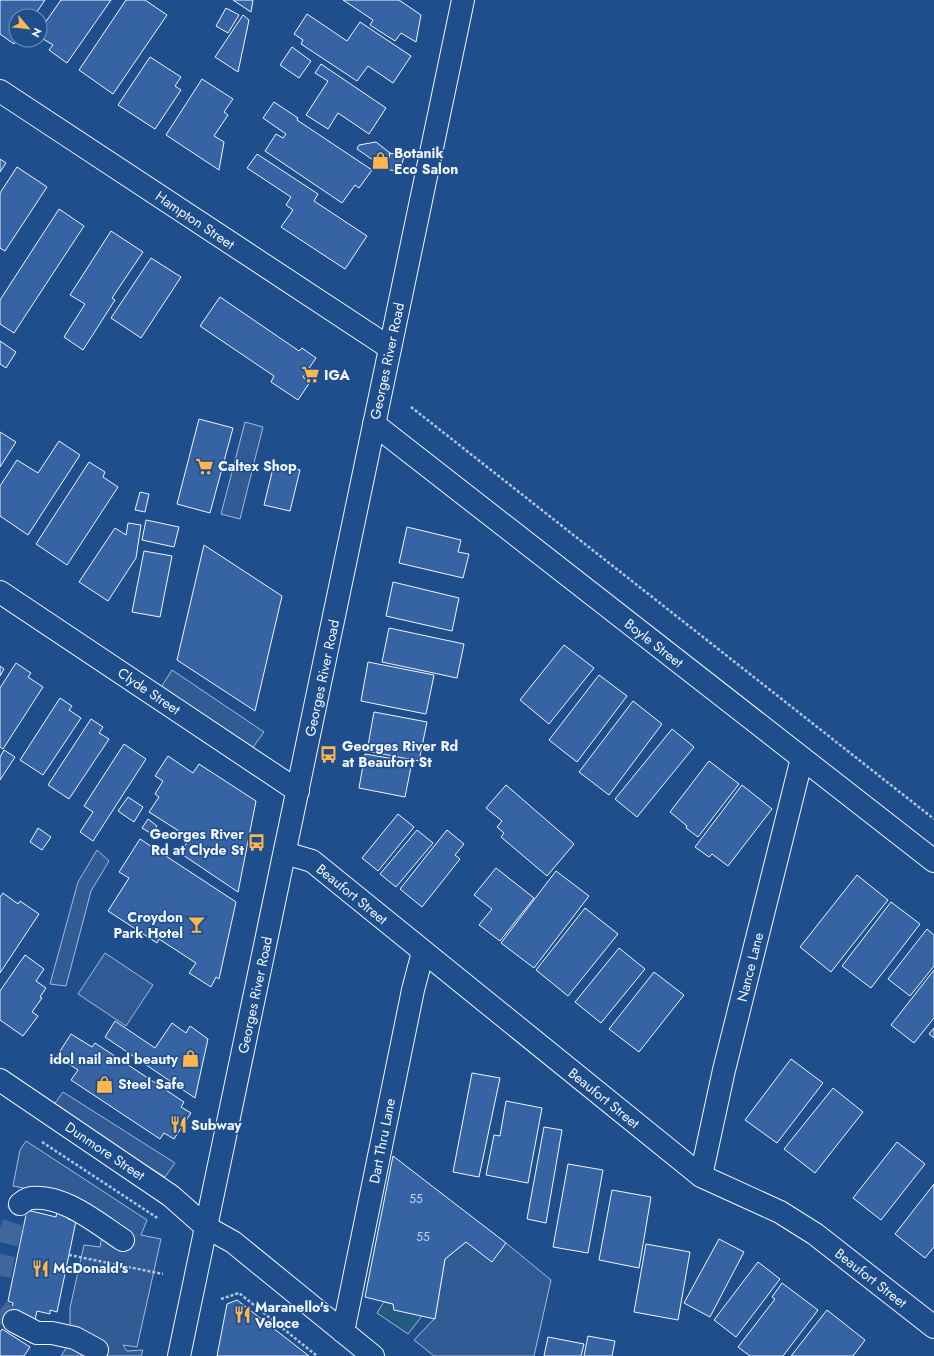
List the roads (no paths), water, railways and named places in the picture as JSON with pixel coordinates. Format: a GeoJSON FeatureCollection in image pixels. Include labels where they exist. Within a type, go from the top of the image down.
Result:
{"type":"FeatureCollection","features":[{"type":"Feature","properties":{"kind":"street","name":"Georges River Road"},"geometry":{"type":"LineString","coordinates":[[179,1356],[463,0]]}},
{"type":"Feature","properties":{"kind":"street","name":"Hampton Street"},"geometry":{"type":"LineString","coordinates":[[0,91],[390,348]]}},
{"type":"Feature","properties":{"kind":"street","name":"Boyle Street"},"geometry":{"type":"LineString","coordinates":[[374,424],[934,861]]}},
{"type":"Feature","properties":{"kind":"street","name":"Clyde Street"},"geometry":{"type":"LineString","coordinates":[[0,592],[298,791]]}},
{"type":"Feature","properties":{"kind":"street","name":"Nance Lane"},"geometry":{"type":"LineString","coordinates":[[701,1176],[724,1070],[802,758]]}},
{"type":"Feature","properties":{"kind":"street","name":"Beaufort Street"},"geometry":{"type":"LineString","coordinates":[[285,853],[312,861],[701,1176],[780,1212],[815,1234],[934,1327]]}},
{"type":"Feature","properties":{"kind":"street","name":"Dart Thru Lane"},"geometry":{"type":"LineString","coordinates":[[343,1332],[413,990],[423,952]]}},
{"type":"Feature","properties":{"kind":"street","name":"Dunmore Street"},"geometry":{"type":"LineString","coordinates":[[0,1080],[171,1196],[206,1228],[233,1242],[373,1356]]}},
{"type":"Feature","properties":{"kind":"street"},"geometry":{"type":"LineString","coordinates":[[20,1204],[29,1198],[50,1199],[72,1207],[123,1240]]}},
{"type":"Feature","properties":{"kind":"street"},"geometry":{"type":"LineString","coordinates":[[14,1321],[37,1333],[52,1333],[76,1338],[97,1350]]}},
{"type":"Feature","properties":{"kind":"tunnel"},"geometry":{"type":"LineString","coordinates":[[0,1276],[8,1239],[20,1204]]}},
{"type":"Feature","properties":{"kind":"tunnel"},"geometry":{"type":"LineString","coordinates":[[0,1310],[14,1321]]}},
{"type":"Feature","properties":{"kind":"place","name":"Botanik Eco Salon"},"geometry":{"type":"Point","coordinates":[381,161]}},
{"type":"Feature","properties":{"kind":"place","name":"IGA"},"geometry":{"type":"Point","coordinates":[311,375]}},
{"type":"Feature","properties":{"kind":"place","name":"Caltex Shop"},"geometry":{"type":"Point","coordinates":[205,466]}},
{"type":"Feature","properties":{"kind":"place","name":"Georges River Rd at Beaufort St"},"geometry":{"type":"Point","coordinates":[329,754]}},
{"type":"Feature","properties":{"kind":"place","name":"Georges River Rd at Clyde St"},"geometry":{"type":"Point","coordinates":[257,842]}},
{"type":"Feature","properties":{"kind":"place","name":"Croydon Park Hotel"},"geometry":{"type":"Point","coordinates":[196,925]}},
{"type":"Feature","properties":{"kind":"place","name":"idol nail and beauty"},"geometry":{"type":"Point","coordinates":[191,1059]}},
{"type":"Feature","properties":{"kind":"place","name":"Steel Safe"},"geometry":{"type":"Point","coordinates":[105,1084]}},
{"type":"Feature","properties":{"kind":"place","name":"Subway"},"geometry":{"type":"Point","coordinates":[178,1125]}},
{"type":"Feature","properties":{"kind":"place","name":"McDonald's"},"geometry":{"type":"Point","coordinates":[40,1268]}},
{"type":"Feature","properties":{"kind":"place","name":"Maranello's Veloce"},"geometry":{"type":"Point","coordinates":[242,1315]}}]}
